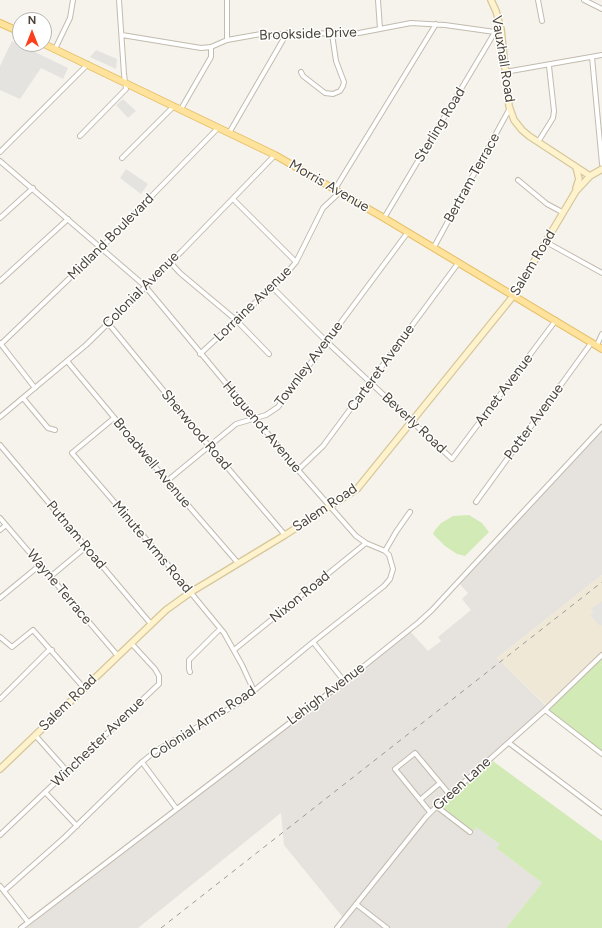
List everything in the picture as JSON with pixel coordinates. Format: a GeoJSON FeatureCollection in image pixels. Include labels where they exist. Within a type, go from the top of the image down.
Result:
{"type":"FeatureCollection","features":[{"type":"Feature","properties":{"kind":"main road"},"geometry":{"type":"LineString","coordinates":[[0,23],[12,28]]}},
{"type":"Feature","properties":{"kind":"main road","name":"Morris Avenue"},"geometry":{"type":"LineString","coordinates":[[52,48],[275,155],[434,247],[597,345]]}},
{"type":"Feature","properties":{"kind":"street"},"geometry":{"type":"LineString","coordinates":[[55,49],[70,18],[73,0]]}},
{"type":"Feature","properties":{"kind":"street"},"geometry":{"type":"LineString","coordinates":[[80,136],[126,90],[119,0]]}},
{"type":"Feature","properties":{"kind":"street"},"geometry":{"type":"LineString","coordinates":[[227,0],[227,40]]}},
{"type":"Feature","properties":{"kind":"street"},"geometry":{"type":"LineString","coordinates":[[378,0],[380,29]]}},
{"type":"Feature","properties":{"kind":"street","name":"Vauxhall Road"},"geometry":{"type":"LineString","coordinates":[[491,0],[496,11],[502,33],[505,72],[510,108],[514,120],[522,130],[538,142],[590,176]]}},
{"type":"Feature","properties":{"kind":"street"},"geometry":{"type":"LineString","coordinates":[[538,0],[542,21]]}},
{"type":"Feature","properties":{"kind":"street"},"geometry":{"type":"LineString","coordinates":[[584,0],[602,9]]}},
{"type":"Feature","properties":{"kind":"street","name":"Brookside Drive"},"geometry":{"type":"LineString","coordinates":[[122,35],[196,48],[211,47],[227,40],[261,34],[359,33],[411,23],[436,24],[502,33]]}},
{"type":"Feature","properties":{"kind":"street","name":"Lorraine Avenue"},"geometry":{"type":"LineString","coordinates":[[200,354],[286,274],[296,262],[323,208],[337,190],[436,24]]}},
{"type":"Feature","properties":{"kind":"street","name":"Sterling Road"},"geometry":{"type":"LineString","coordinates":[[384,218],[495,32]]}},
{"type":"Feature","properties":{"kind":"street"},"geometry":{"type":"LineString","coordinates":[[229,133],[287,34]]}},
{"type":"Feature","properties":{"kind":"street"},"geometry":{"type":"LineString","coordinates":[[301,72],[303,76],[325,93],[333,94],[340,91],[344,82],[336,61],[332,34]]}},
{"type":"Feature","properties":{"kind":"street"},"geometry":{"type":"LineString","coordinates":[[122,158],[178,108],[211,57],[211,47]]}},
{"type":"Feature","properties":{"kind":"street"},"geometry":{"type":"LineString","coordinates":[[505,72],[548,66],[602,55]]}},
{"type":"Feature","properties":{"kind":"street"},"geometry":{"type":"LineString","coordinates":[[592,57],[602,164]]}},
{"type":"Feature","properties":{"kind":"street"},"geometry":{"type":"LineString","coordinates":[[0,152],[88,64]]}},
{"type":"Feature","properties":{"kind":"street"},"geometry":{"type":"LineString","coordinates":[[538,142],[553,118],[554,111],[548,66]]}},
{"type":"Feature","properties":{"kind":"street","name":"Bertram Terrace"},"geometry":{"type":"LineString","coordinates":[[434,247],[510,108]]}},
{"type":"Feature","properties":{"kind":"street","name":"Midland Boulevard"},"geometry":{"type":"LineString","coordinates":[[0,343],[101,248],[218,128]]}},
{"type":"Feature","properties":{"kind":"street","name":"Colonial Avenue"},"geometry":{"type":"LineString","coordinates":[[0,417],[86,345],[233,199],[275,155]]}},
{"type":"Feature","properties":{"kind":"street","name":"Huguenot Avenue"},"geometry":{"type":"LineString","coordinates":[[0,161],[145,286],[200,354],[352,532],[366,543],[385,551],[389,555]]}},
{"type":"Feature","properties":{"kind":"street"},"geometry":{"type":"LineString","coordinates":[[576,167],[579,179],[576,191]]}},
{"type":"Feature","properties":{"kind":"street","name":"Salem Road"},"geometry":{"type":"LineString","coordinates":[[0,769],[166,610],[191,592],[357,489],[514,296],[562,212],[576,191],[590,176],[602,169]]}},
{"type":"Feature","properties":{"kind":"street"},"geometry":{"type":"LineString","coordinates":[[518,180],[547,204],[562,212]]}},
{"type":"Feature","properties":{"kind":"street"},"geometry":{"type":"LineString","coordinates":[[0,218],[32,188]]}},
{"type":"Feature","properties":{"kind":"street"},"geometry":{"type":"LineString","coordinates":[[233,199],[296,262]]}},
{"type":"Feature","properties":{"kind":"street"},"geometry":{"type":"LineString","coordinates":[[0,281],[68,219]]}},
{"type":"Feature","properties":{"kind":"street","name":"Townley Avenue"},"geometry":{"type":"LineString","coordinates":[[166,481],[236,424],[266,415],[278,406],[408,232]]}},
{"type":"Feature","properties":{"kind":"street"},"geometry":{"type":"LineString","coordinates":[[546,242],[602,273]]}},
{"type":"Feature","properties":{"kind":"street"},"geometry":{"type":"LineString","coordinates":[[170,262],[180,273],[236,320],[269,354]]}},
{"type":"Feature","properties":{"kind":"street","name":"Carteret Avenue"},"geometry":{"type":"LineString","coordinates":[[298,470],[323,446],[459,262]]}},
{"type":"Feature","properties":{"kind":"street","name":"Beverly Road"},"geometry":{"type":"LineString","coordinates":[[272,287],[326,341],[452,459]]}},
{"type":"Feature","properties":{"kind":"street","name":"Arnet Avenue"},"geometry":{"type":"LineString","coordinates":[[452,459],[556,320]]}},
{"type":"Feature","properties":{"kind":"street","name":"Sherwood Road"},"geometry":{"type":"LineString","coordinates":[[108,323],[208,446],[285,535]]}},
{"type":"Feature","properties":{"kind":"street","name":"Potter Avenue"},"geometry":{"type":"LineString","coordinates":[[476,502],[597,345],[602,334]]}},
{"type":"Feature","properties":{"kind":"street"},"geometry":{"type":"LineString","coordinates":[[0,343],[35,388]]}},
{"type":"Feature","properties":{"kind":"street","name":"Broadwell Avenue"},"geometry":{"type":"LineString","coordinates":[[66,361],[166,481],[238,563]]}},
{"type":"Feature","properties":{"kind":"street"},"geometry":{"type":"LineString","coordinates":[[22,398],[48,428],[55,430]]}},
{"type":"Feature","properties":{"kind":"street","name":"Minute Arms Road"},"geometry":{"type":"LineString","coordinates":[[114,418],[72,453],[191,592],[220,629],[234,650],[254,691]]}},
{"type":"Feature","properties":{"kind":"street","name":"Lehigh Avenue"},"geometry":{"type":"LineString","coordinates":[[21,928],[419,622],[432,610],[602,427]]}},
{"type":"Feature","properties":{"kind":"street","name":"Putnam Road"},"geometry":{"type":"LineString","coordinates":[[0,445],[151,624]]}},
{"type":"Feature","properties":{"kind":"street"},"geometry":{"type":"LineString","coordinates":[[385,551],[410,512]]}},
{"type":"Feature","properties":{"kind":"street","name":"Wayne Terrace"},"geometry":{"type":"LineString","coordinates":[[0,518],[118,656]]}},
{"type":"Feature","properties":{"kind":"street"},"geometry":{"type":"LineString","coordinates":[[0,530],[6,525]]}},
{"type":"Feature","properties":{"kind":"street","name":"Nixon Road"},"geometry":{"type":"LineString","coordinates":[[234,650],[366,543]]}},
{"type":"Feature","properties":{"kind":"street"},"geometry":{"type":"LineString","coordinates":[[50,577],[86,547]]}},
{"type":"Feature","properties":{"kind":"street","name":"Colonial Arms Road"},"geometry":{"type":"LineString","coordinates":[[4,891],[77,826],[142,762],[166,744],[239,703],[387,583],[393,569],[389,555]]}},
{"type":"Feature","properties":{"kind":"street"},"geometry":{"type":"LineString","coordinates":[[0,598],[40,565]]}},
{"type":"Feature","properties":{"kind":"street"},"geometry":{"type":"LineString","coordinates":[[190,672],[188,663],[191,656],[220,629]]}},
{"type":"Feature","properties":{"kind":"street"},"geometry":{"type":"LineString","coordinates":[[0,637],[12,647],[33,630],[84,688]]}},
{"type":"Feature","properties":{"kind":"street"},"geometry":{"type":"LineString","coordinates":[[313,642],[344,681]]}},
{"type":"Feature","properties":{"kind":"street","name":"Winchester Avenue"},"geometry":{"type":"LineString","coordinates":[[0,835],[159,684],[159,676],[155,669],[131,643]]}},
{"type":"Feature","properties":{"kind":"street"},"geometry":{"type":"LineString","coordinates":[[0,699],[49,650],[52,650]]}},
{"type":"Feature","properties":{"kind":"street","name":"Green Lane"},"geometry":{"type":"LineString","coordinates":[[337,928],[430,812],[509,743],[586,672],[602,655]]}},
{"type":"Feature","properties":{"kind":"street"},"geometry":{"type":"LineString","coordinates":[[545,710],[602,754]]}},
{"type":"Feature","properties":{"kind":"street"},"geometry":{"type":"LineString","coordinates":[[35,735],[67,772]]}},
{"type":"Feature","properties":{"kind":"street"},"geometry":{"type":"LineString","coordinates":[[509,743],[602,813]]}},
{"type":"Feature","properties":{"kind":"street"},"geometry":{"type":"LineString","coordinates":[[430,812],[395,769],[415,753],[450,795]]}},
{"type":"Feature","properties":{"kind":"street"},"geometry":{"type":"LineString","coordinates":[[142,762],[176,808]]}},
{"type":"Feature","properties":{"kind":"street"},"geometry":{"type":"LineString","coordinates":[[420,800],[440,783]]}},
{"type":"Feature","properties":{"kind":"street"},"geometry":{"type":"LineString","coordinates":[[45,792],[77,826]]}},
{"type":"Feature","properties":{"kind":"street"},"geometry":{"type":"LineString","coordinates":[[436,806],[470,832]]}},
{"type":"Feature","properties":{"kind":"street"},"geometry":{"type":"LineString","coordinates":[[0,886],[28,922]]}},
{"type":"Feature","properties":{"kind":"street"},"geometry":{"type":"LineString","coordinates":[[356,904],[387,928]]}},
{"type":"Feature","properties":{"kind":"shaded area"},"geometry":{"type":"Polygon","coordinates":[[[12,41],[12,52],[35,52],[68,68],[63,79],[41,68],[20,99],[0,90],[0,66],[12,41]]]}},
{"type":"Feature","properties":{"kind":"shaded area"},"geometry":{"type":"Polygon","coordinates":[[[96,50],[117,59],[116,69],[90,57],[96,50]]]}},
{"type":"Feature","properties":{"kind":"shaded area"},"geometry":{"type":"Polygon","coordinates":[[[123,99],[136,111],[128,118],[116,105],[123,99]]]}},
{"type":"Feature","properties":{"kind":"shaded area"},"geometry":{"type":"Polygon","coordinates":[[[126,169],[148,184],[141,194],[120,178],[126,169]]]}},
{"type":"Feature","properties":{"kind":"shaded area"},"geometry":{"type":"Polygon","coordinates":[[[602,425],[602,575],[497,658],[548,708],[441,806],[542,883],[506,928],[339,928],[345,920],[284,845],[281,813],[138,928],[26,928],[408,629],[428,651],[441,641],[438,637],[471,610],[462,599],[468,593],[457,581],[602,425]]]}},
{"type":"Feature","properties":{"kind":"shaded area"},"geometry":{"type":"Polygon","coordinates":[[[602,575],[602,754],[548,707],[497,658],[602,575]]]}},
{"type":"Feature","properties":{"kind":"shaded area"},"geometry":{"type":"Polygon","coordinates":[[[602,601],[602,625],[600,626],[590,615],[594,612],[591,609],[602,601]]]}},
{"type":"Feature","properties":{"kind":"shaded area"},"geometry":{"type":"Polygon","coordinates":[[[476,827],[500,844],[494,851],[472,834],[476,827]]]}},
{"type":"Feature","properties":{"kind":"green space"},"geometry":{"type":"Polygon","coordinates":[[[469,515],[482,523],[489,532],[465,556],[457,554],[445,546],[433,534],[441,523],[453,516],[469,515]]]}},
{"type":"Feature","properties":{"kind":"green space"},"geometry":{"type":"Polygon","coordinates":[[[602,654],[602,664],[598,667],[602,665],[602,754],[545,710],[602,654]]]}},
{"type":"Feature","properties":{"kind":"green space"},"geometry":{"type":"Polygon","coordinates":[[[490,759],[602,841],[602,928],[506,928],[542,883],[441,806],[466,784],[490,759]]]}},
{"type":"Feature","properties":{"kind":"railway"},"geometry":{"type":"LineString","coordinates":[[161,928],[602,582]]}}]}
